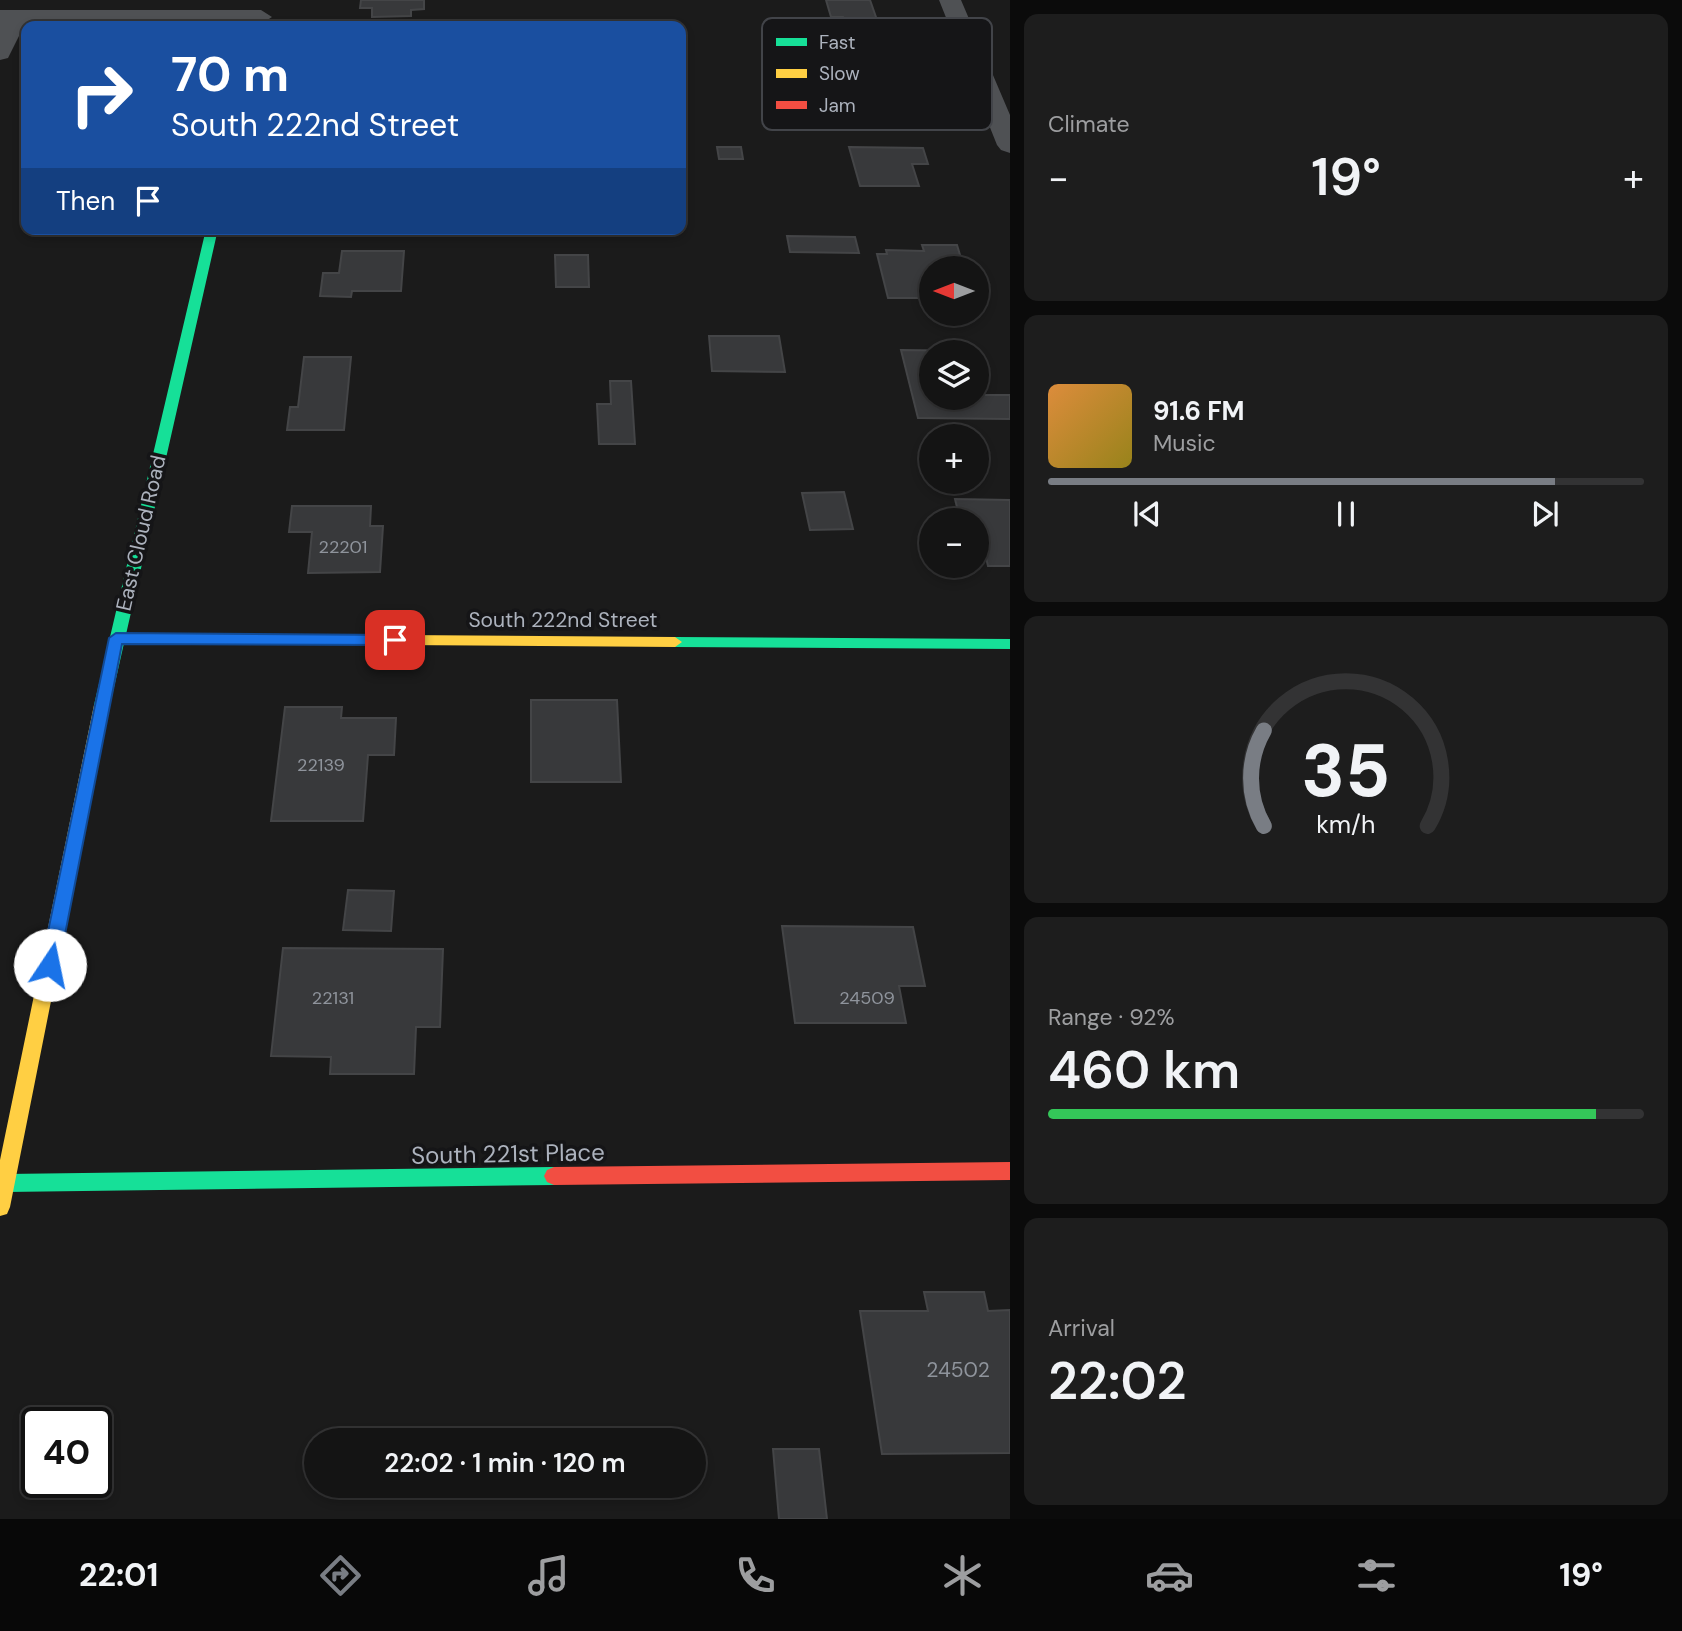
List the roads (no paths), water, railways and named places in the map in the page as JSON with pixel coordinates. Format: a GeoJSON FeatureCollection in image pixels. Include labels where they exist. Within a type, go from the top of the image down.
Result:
{"type":"FeatureCollection","features":[{"type":"Feature","properties":{"kind":"street"},"geometry":{"type":"LineString","coordinates":[[950,0],[957,18]]}},
{"type":"Feature","properties":{"kind":"street"},"geometry":{"type":"LineString","coordinates":[[0,53],[8,17],[262,14]]}},
{"type":"Feature","properties":{"kind":"street"},"geometry":{"type":"LineString","coordinates":[[992,102],[1010,145]]}},
{"type":"Feature","properties":{"kind":"street","name":"East Cloud Road"},"geometry":{"type":"LineString","coordinates":[[0,1209],[116,638],[211,235]]}},
{"type":"Feature","properties":{"kind":"street","name":"South 222nd Street"},"geometry":{"type":"LineString","coordinates":[[116,638],[1010,644]]}},
{"type":"Feature","properties":{"kind":"street","name":"South 221st Place"},"geometry":{"type":"LineString","coordinates":[[6,1183],[1010,1171]]}}]}
